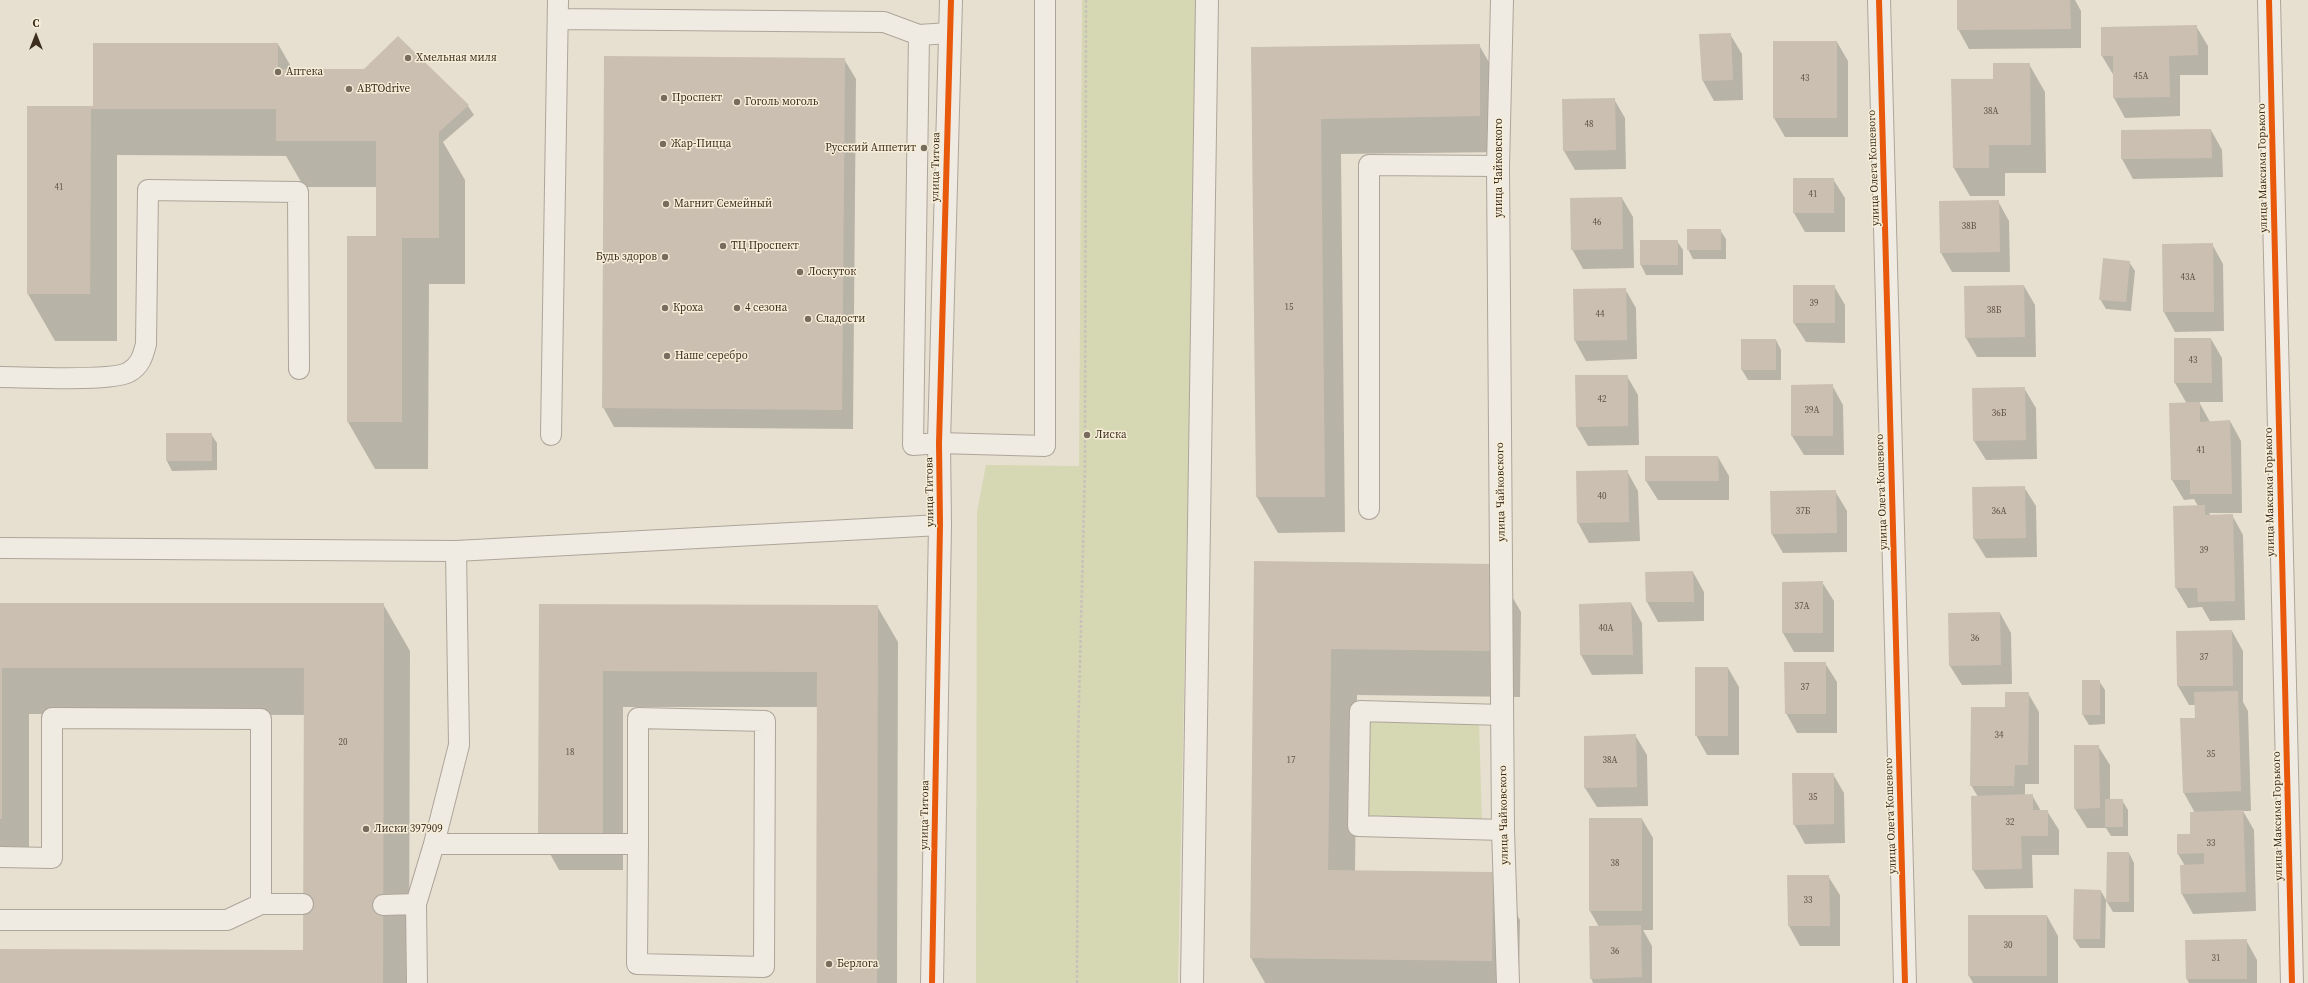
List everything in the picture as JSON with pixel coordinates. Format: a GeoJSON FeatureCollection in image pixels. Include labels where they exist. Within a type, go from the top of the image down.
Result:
{"type":"FeatureCollection","features":[{"type":"Feature","properties":{"kind":"street","name":"улица Титова"},"geometry":{"type":"LineString","coordinates":[[932,983],[940,524],[939,443],[951,0]]}},
{"type":"Feature","properties":{"kind":"street"},"geometry":{"type":"LineString","coordinates":[[1192,983],[1207,0]]}},
{"type":"Feature","properties":{"kind":"street","name":"улица Чайковского"},"geometry":{"type":"LineString","coordinates":[[1502,0],[1498,166],[1503,830],[1508,983]]}},
{"type":"Feature","properties":{"kind":"street","name":"улица Олега Кошевого"},"geometry":{"type":"LineString","coordinates":[[1879,0],[1905,983]]}},
{"type":"Feature","properties":{"kind":"street","name":"улица Максима Горького"},"geometry":{"type":"LineString","coordinates":[[2269,0],[2292,983]]}},
{"type":"Feature","properties":{"kind":"lane"},"geometry":{"type":"LineString","coordinates":[[919,35],[912,445],[939,443],[1045,446],[1045,0]]}},
{"type":"Feature","properties":{"kind":"lane"},"geometry":{"type":"LineString","coordinates":[[551,435],[558,9],[884,22],[919,35],[949,33]]}},
{"type":"Feature","properties":{"kind":"lane"},"geometry":{"type":"LineString","coordinates":[[1369,509],[1369,165],[1498,166]]}},
{"type":"Feature","properties":{"kind":"lane"},"geometry":{"type":"LineString","coordinates":[[0,377],[105,377],[129,373],[142,361],[146,344],[148,190],[298,192],[299,369]]}},
{"type":"Feature","properties":{"kind":"lane"},"geometry":{"type":"LineString","coordinates":[[0,548],[456,551],[940,524]]}},
{"type":"Feature","properties":{"kind":"lane"},"geometry":{"type":"LineString","coordinates":[[417,983],[416,904],[434,844],[459,745],[456,551]]}},
{"type":"Feature","properties":{"kind":"lane"},"geometry":{"type":"LineString","coordinates":[[1503,715],[1360,711],[1358,826],[1503,830]]}},
{"type":"Feature","properties":{"kind":"lane"},"geometry":{"type":"LineString","coordinates":[[0,857],[52,858],[52,718],[261,719],[261,904]]}},
{"type":"Feature","properties":{"kind":"lane"},"geometry":{"type":"LineString","coordinates":[[638,718],[765,721],[764,967],[636,964],[638,844],[638,718]]}},
{"type":"Feature","properties":{"kind":"lane"},"geometry":{"type":"LineString","coordinates":[[434,844],[638,844]]}},
{"type":"Feature","properties":{"kind":"lane"},"geometry":{"type":"LineString","coordinates":[[0,920],[227,920],[261,904],[303,904]]}},
{"type":"Feature","properties":{"kind":"lane"},"geometry":{"type":"LineString","coordinates":[[383,905],[416,904]]}},
{"type":"Feature","properties":{"kind":"path"},"geometry":{"type":"LineString","coordinates":[[1077,983],[1078,741],[1085,469],[1086,0]]}},
{"type":"Feature","properties":{"kind":"green space"},"geometry":{"type":"Polygon","coordinates":[[[1082,0],[1198,0],[1178,983],[976,983],[977,512],[986,465],[1079,466],[1082,0]]]}},
{"type":"Feature","properties":{"kind":"green space"},"geometry":{"type":"Polygon","coordinates":[[[1366,718],[1479,719],[1482,823],[1366,819],[1366,718]]]}},
{"type":"Feature","properties":{"kind":"building"},"geometry":{"type":"Polygon","coordinates":[[[1957,0],[2070,0],[2071,29],[1957,30],[1957,0]]]}},
{"type":"Feature","properties":{"kind":"building"},"geometry":{"type":"Polygon","coordinates":[[[2197,25],[2198,55],[2169,56],[2170,97],[2113,98],[2113,56],[2101,56],[2101,27],[2197,25]]]}},
{"type":"Feature","properties":{"kind":"building"},"geometry":{"type":"Polygon","coordinates":[[[1731,33],[1733,80],[1702,81],[1699,34],[1731,33]]]}},
{"type":"Feature","properties":{"kind":"building"},"geometry":{"type":"Polygon","coordinates":[[[398,36],[469,105],[439,132],[439,238],[402,238],[402,422],[347,422],[347,236],[376,236],[376,141],[276,141],[276,109],[91,109],[90,294],[27,294],[27,106],[93,106],[93,43],[278,43],[278,69],[364,69],[398,36]]]}},
{"type":"Feature","properties":{"kind":"building"},"geometry":{"type":"Polygon","coordinates":[[[1773,41],[1837,41],[1837,118],[1773,118],[1773,41]]]}},
{"type":"Feature","properties":{"kind":"building"},"geometry":{"type":"Polygon","coordinates":[[[1480,44],[1480,116],[1321,119],[1325,497],[1256,497],[1251,47],[1480,44]]]}},
{"type":"Feature","properties":{"kind":"building","name":"ТЦ Проспект"},"geometry":{"type":"Polygon","coordinates":[[[604,56],[845,58],[842,410],[602,408],[604,56]]]}},
{"type":"Feature","properties":{"kind":"building"},"geometry":{"type":"Polygon","coordinates":[[[1993,63],[2030,63],[2031,145],[1989,145],[1989,168],[1953,168],[1951,79],[1993,79],[1993,63]]]}},
{"type":"Feature","properties":{"kind":"building"},"geometry":{"type":"Polygon","coordinates":[[[1615,98],[1616,150],[1563,151],[1562,99],[1615,98]]]}},
{"type":"Feature","properties":{"kind":"building"},"geometry":{"type":"Polygon","coordinates":[[[2211,129],[2212,158],[2121,159],[2121,130],[2211,129]]]}},
{"type":"Feature","properties":{"kind":"building"},"geometry":{"type":"Polygon","coordinates":[[[1793,178],[1834,178],[1834,213],[1793,213],[1793,178]]]}},
{"type":"Feature","properties":{"kind":"building"},"geometry":{"type":"Polygon","coordinates":[[[1622,197],[1623,249],[1571,250],[1570,198],[1622,197]]]}},
{"type":"Feature","properties":{"kind":"building"},"geometry":{"type":"Polygon","coordinates":[[[1999,200],[2000,252],[1940,253],[1939,201],[1999,200]]]}},
{"type":"Feature","properties":{"kind":"building"},"geometry":{"type":"Polygon","coordinates":[[[1687,229],[1721,229],[1721,250],[1687,250],[1687,229]]]}},
{"type":"Feature","properties":{"kind":"building"},"geometry":{"type":"Polygon","coordinates":[[[1640,240],[1678,240],[1678,265],[1640,265],[1640,240]]]}},
{"type":"Feature","properties":{"kind":"building"},"geometry":{"type":"Polygon","coordinates":[[[2213,243],[2214,312],[2163,312],[2162,244],[2213,243]]]}},
{"type":"Feature","properties":{"kind":"building"},"geometry":{"type":"Polygon","coordinates":[[[2103,258],[2130,261],[2126,302],[2099,300],[2103,258]]]}},
{"type":"Feature","properties":{"kind":"building"},"geometry":{"type":"Polygon","coordinates":[[[1793,285],[1835,285],[1835,323],[1793,323],[1793,285]]]}},
{"type":"Feature","properties":{"kind":"building"},"geometry":{"type":"Polygon","coordinates":[[[2024,285],[2025,337],[1965,338],[1964,286],[2024,285]]]}},
{"type":"Feature","properties":{"kind":"building"},"geometry":{"type":"Polygon","coordinates":[[[1626,288],[1627,340],[1574,341],[1573,289],[1626,288]]]}},
{"type":"Feature","properties":{"kind":"building"},"geometry":{"type":"Polygon","coordinates":[[[2174,338],[2211,338],[2212,383],[2174,383],[2174,338]]]}},
{"type":"Feature","properties":{"kind":"building"},"geometry":{"type":"Polygon","coordinates":[[[1741,339],[1776,339],[1776,370],[1741,370],[1741,339]]]}},
{"type":"Feature","properties":{"kind":"building"},"geometry":{"type":"Polygon","coordinates":[[[1575,375],[1628,375],[1628,426],[1576,427],[1575,375]]]}},
{"type":"Feature","properties":{"kind":"building"},"geometry":{"type":"Polygon","coordinates":[[[1833,384],[1833,436],[1791,436],[1791,385],[1833,384]]]}},
{"type":"Feature","properties":{"kind":"building"},"geometry":{"type":"Polygon","coordinates":[[[2025,387],[2026,440],[1973,441],[1972,388],[2025,387]]]}},
{"type":"Feature","properties":{"kind":"building"},"geometry":{"type":"Polygon","coordinates":[[[2200,402],[2200,422],[2230,420],[2232,494],[2190,494],[2190,480],[2171,480],[2169,403],[2200,402]]]}},
{"type":"Feature","properties":{"kind":"building"},"geometry":{"type":"Polygon","coordinates":[[[166,433],[212,433],[212,461],[166,461],[166,433]]]}},
{"type":"Feature","properties":{"kind":"building"},"geometry":{"type":"Polygon","coordinates":[[[1645,456],[1718,456],[1719,481],[1645,481],[1645,456]]]}},
{"type":"Feature","properties":{"kind":"building"},"geometry":{"type":"Polygon","coordinates":[[[1628,470],[1629,522],[1577,523],[1576,471],[1628,470]]]}},
{"type":"Feature","properties":{"kind":"building"},"geometry":{"type":"Polygon","coordinates":[[[2025,486],[2026,538],[1973,539],[1972,487],[2025,486]]]}},
{"type":"Feature","properties":{"kind":"building"},"geometry":{"type":"Polygon","coordinates":[[[1836,490],[1837,533],[1771,534],[1770,491],[1836,490]]]}},
{"type":"Feature","properties":{"kind":"building"},"geometry":{"type":"Polygon","coordinates":[[[2205,505],[2205,515],[2233,514],[2235,601],[2198,602],[2197,588],[2175,588],[2173,506],[2205,505]]]}},
{"type":"Feature","properties":{"kind":"building"},"geometry":{"type":"Polygon","coordinates":[[[1254,561],[1494,564],[1493,651],[1331,649],[1328,870],[1493,872],[1492,961],[1250,958],[1254,561]]]}},
{"type":"Feature","properties":{"kind":"building"},"geometry":{"type":"Polygon","coordinates":[[[1693,571],[1694,602],[1646,602],[1645,572],[1693,571]]]}},
{"type":"Feature","properties":{"kind":"building"},"geometry":{"type":"Polygon","coordinates":[[[1823,581],[1823,633],[1782,633],[1782,582],[1823,581]]]}},
{"type":"Feature","properties":{"kind":"building"},"geometry":{"type":"Polygon","coordinates":[[[1631,602],[1633,655],[1580,655],[1579,604],[1631,602]]]}},
{"type":"Feature","properties":{"kind":"building"},"geometry":{"type":"Polygon","coordinates":[[[0,603],[384,603],[383,983],[0,983],[0,949],[303,950],[304,668],[2,668],[2,819],[0,819],[0,603]]]}},
{"type":"Feature","properties":{"kind":"building"},"geometry":{"type":"Polygon","coordinates":[[[539,604],[878,605],[877,983],[816,983],[817,672],[603,671],[603,834],[538,834],[539,604]]]}},
{"type":"Feature","properties":{"kind":"building"},"geometry":{"type":"Polygon","coordinates":[[[2000,612],[2001,665],[1949,666],[1948,613],[2000,612]]]}},
{"type":"Feature","properties":{"kind":"building"},"geometry":{"type":"Polygon","coordinates":[[[2232,630],[2233,686],[2177,686],[2176,631],[2232,630]]]}},
{"type":"Feature","properties":{"kind":"building"},"geometry":{"type":"Polygon","coordinates":[[[1784,662],[1826,662],[1826,714],[1785,714],[1784,662]]]}},
{"type":"Feature","properties":{"kind":"building"},"geometry":{"type":"Polygon","coordinates":[[[1695,667],[1728,667],[1728,736],[1695,736],[1695,667]]]}},
{"type":"Feature","properties":{"kind":"building"},"geometry":{"type":"Polygon","coordinates":[[[2082,680],[2100,680],[2100,715],[2082,715],[2082,680]]]}},
{"type":"Feature","properties":{"kind":"building"},"geometry":{"type":"Polygon","coordinates":[[[2238,691],[2241,791],[2183,793],[2180,718],[2195,718],[2194,692],[2238,691]]]}},
{"type":"Feature","properties":{"kind":"building"},"geometry":{"type":"Polygon","coordinates":[[[2005,692],[2029,692],[2028,765],[2015,765],[2014,786],[1970,786],[1971,707],[2005,707],[2005,692]]]}},
{"type":"Feature","properties":{"kind":"building"},"geometry":{"type":"Polygon","coordinates":[[[1636,734],[1637,787],[1584,788],[1584,736],[1636,734]]]}},
{"type":"Feature","properties":{"kind":"building"},"geometry":{"type":"Polygon","coordinates":[[[2074,745],[2099,745],[2100,808],[2074,809],[2074,745]]]}},
{"type":"Feature","properties":{"kind":"building"},"geometry":{"type":"Polygon","coordinates":[[[1792,773],[1834,773],[1834,824],[1793,825],[1792,773]]]}},
{"type":"Feature","properties":{"kind":"building"},"geometry":{"type":"Polygon","coordinates":[[[2033,794],[2033,810],[2048,810],[2048,836],[2021,836],[2022,869],[1972,870],[1971,796],[2033,794]]]}},
{"type":"Feature","properties":{"kind":"building"},"geometry":{"type":"Polygon","coordinates":[[[2105,799],[2123,799],[2123,827],[2105,827],[2105,799]]]}},
{"type":"Feature","properties":{"kind":"building"},"geometry":{"type":"Polygon","coordinates":[[[2243,810],[2246,892],[2181,894],[2180,865],[2204,864],[2204,853],[2177,854],[2177,834],[2190,834],[2190,812],[2243,810]]]}},
{"type":"Feature","properties":{"kind":"building"},"geometry":{"type":"Polygon","coordinates":[[[1589,818],[1642,818],[1642,911],[1589,911],[1589,818]]]}},
{"type":"Feature","properties":{"kind":"building"},"geometry":{"type":"Polygon","coordinates":[[[2107,852],[2129,852],[2129,902],[2106,902],[2107,852]]]}},
{"type":"Feature","properties":{"kind":"building"},"geometry":{"type":"Polygon","coordinates":[[[1787,875],[1829,875],[1830,926],[1788,926],[1787,875]]]}},
{"type":"Feature","properties":{"kind":"building"},"geometry":{"type":"Polygon","coordinates":[[[2074,889],[2101,890],[2100,939],[2073,939],[2074,889]]]}},
{"type":"Feature","properties":{"kind":"building"},"geometry":{"type":"Polygon","coordinates":[[[1968,915],[2047,915],[2047,976],[1968,976],[1968,915]]]}},
{"type":"Feature","properties":{"kind":"building"},"geometry":{"type":"Polygon","coordinates":[[[1641,925],[1642,977],[1590,979],[1589,926],[1641,925]]]}},
{"type":"Feature","properties":{"kind":"building"},"geometry":{"type":"Polygon","coordinates":[[[2247,939],[2247,979],[2186,979],[2185,940],[2247,939]]]}},
{"type":"Feature","properties":{"kind":"cycle path"},"geometry":{"type":"LineString","coordinates":[[932,983],[940,525],[939,443],[951,0]]}},
{"type":"Feature","properties":{"kind":"cycle path"},"geometry":{"type":"LineString","coordinates":[[1879,0],[1905,983]]}},
{"type":"Feature","properties":{"kind":"cycle path"},"geometry":{"type":"LineString","coordinates":[[2269,0],[2292,983]]}},
{"type":"Feature","properties":{"kind":"place","name":"Хмельная миля"},"geometry":{"type":"Point","coordinates":[408,58]}},
{"type":"Feature","properties":{"kind":"place","name":"Аптека"},"geometry":{"type":"Point","coordinates":[278,72]}},
{"type":"Feature","properties":{"kind":"place","name":"АВТОdrive"},"geometry":{"type":"Point","coordinates":[349,89]}},
{"type":"Feature","properties":{"kind":"place","name":"Проспект"},"geometry":{"type":"Point","coordinates":[664,98]}},
{"type":"Feature","properties":{"kind":"place","name":"Гоголь моголь"},"geometry":{"type":"Point","coordinates":[737,102]}},
{"type":"Feature","properties":{"kind":"place","name":"Жар-Пицца"},"geometry":{"type":"Point","coordinates":[663,144]}},
{"type":"Feature","properties":{"kind":"place","name":"Русский Аппетит"},"geometry":{"type":"Point","coordinates":[924,148]}},
{"type":"Feature","properties":{"kind":"place","name":"Магнит Семейный"},"geometry":{"type":"Point","coordinates":[666,204]}},
{"type":"Feature","properties":{"kind":"place","name":"ТЦ Проспект"},"geometry":{"type":"Point","coordinates":[723,246]}},
{"type":"Feature","properties":{"kind":"place","name":"Будь здоров"},"geometry":{"type":"Point","coordinates":[665,257]}},
{"type":"Feature","properties":{"kind":"place","name":"Лоскуток"},"geometry":{"type":"Point","coordinates":[800,272]}},
{"type":"Feature","properties":{"kind":"place","name":"Кроха"},"geometry":{"type":"Point","coordinates":[665,308]}},
{"type":"Feature","properties":{"kind":"place","name":"4 сезона"},"geometry":{"type":"Point","coordinates":[737,308]}},
{"type":"Feature","properties":{"kind":"place","name":"Сладости"},"geometry":{"type":"Point","coordinates":[808,319]}},
{"type":"Feature","properties":{"kind":"place","name":"Наше серебро"},"geometry":{"type":"Point","coordinates":[667,356]}},
{"type":"Feature","properties":{"kind":"place","name":"Лиска"},"geometry":{"type":"Point","coordinates":[1087,435]}},
{"type":"Feature","properties":{"kind":"place","name":"Лиски 397909"},"geometry":{"type":"Point","coordinates":[366,829]}},
{"type":"Feature","properties":{"kind":"place","name":"Берлога"},"geometry":{"type":"Point","coordinates":[829,964]}}]}
